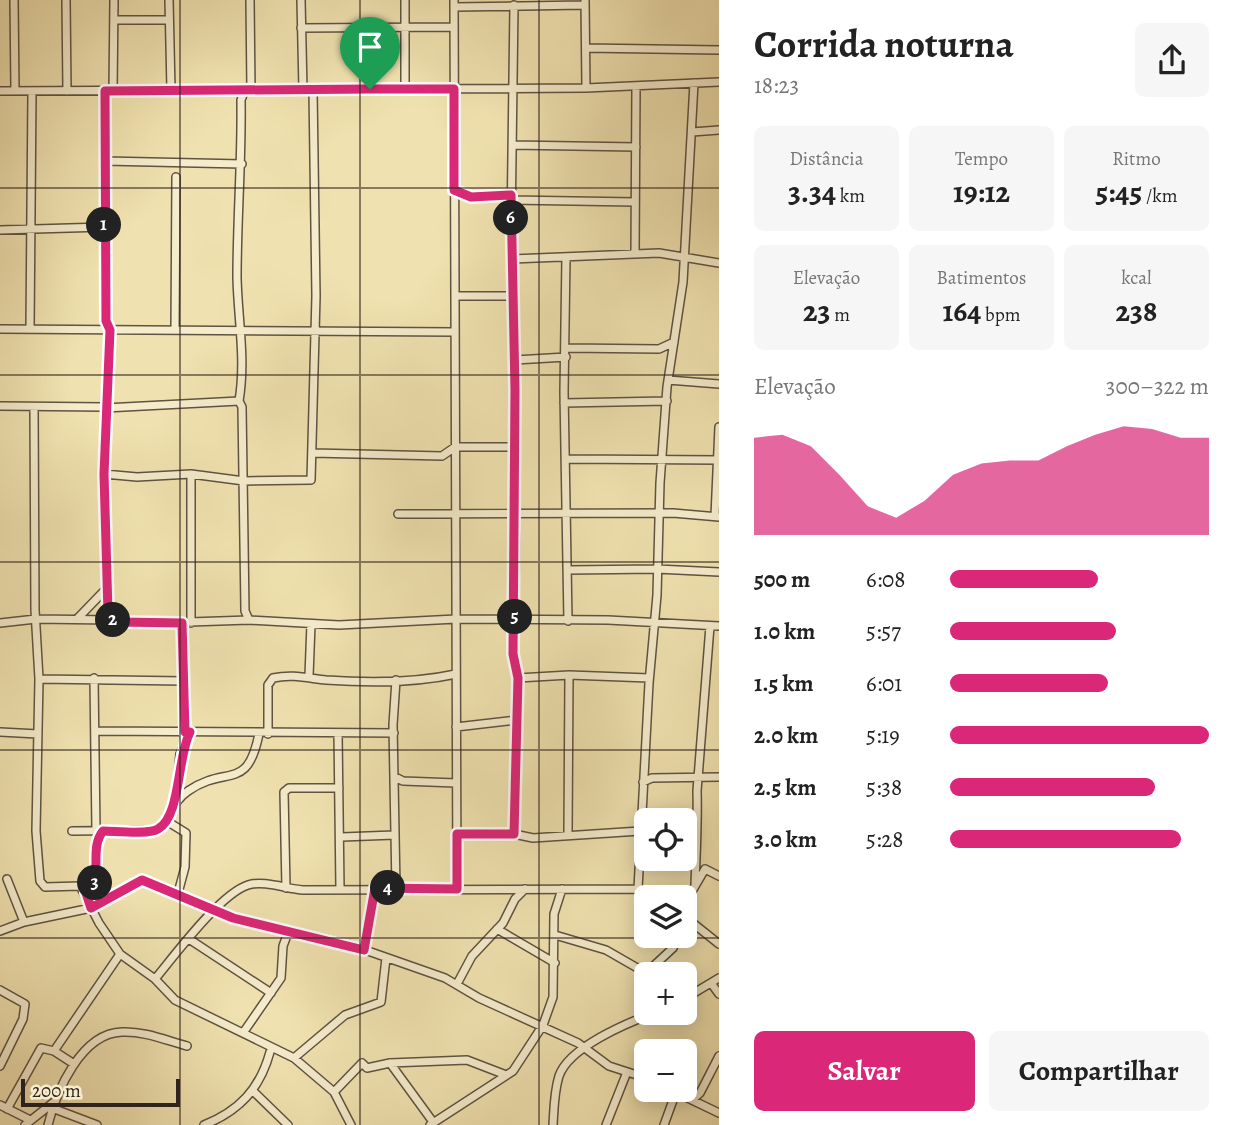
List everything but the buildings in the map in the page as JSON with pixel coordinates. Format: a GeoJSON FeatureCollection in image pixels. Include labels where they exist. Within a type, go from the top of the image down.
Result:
{"type":"FeatureCollection","features":[{"type":"Feature","properties":{"kind":"street"},"geometry":{"type":"LineString","coordinates":[[14,0],[15,91]]}},
{"type":"Feature","properties":{"kind":"street"},"geometry":{"type":"LineString","coordinates":[[66,0],[67,91]]}},
{"type":"Feature","properties":{"kind":"street"},"geometry":{"type":"LineString","coordinates":[[112,620],[106,589],[105,408],[110,330],[106,321],[104,227],[114,0]]}},
{"type":"Feature","properties":{"kind":"street"},"geometry":{"type":"LineString","coordinates":[[169,0],[171,90]]}},
{"type":"Feature","properties":{"kind":"street"},"geometry":{"type":"LineString","coordinates":[[249,620],[245,611],[242,414],[235,402],[244,352],[239,330],[238,226],[242,164],[241,100],[248,90],[250,0]]}},
{"type":"Feature","properties":{"kind":"street"},"geometry":{"type":"LineString","coordinates":[[300,0],[303,90]]}},
{"type":"Feature","properties":{"kind":"street"},"geometry":{"type":"LineString","coordinates":[[405,0],[405,89]]}},
{"type":"Feature","properties":{"kind":"street"},"geometry":{"type":"LineString","coordinates":[[457,889],[454,3],[584,3],[586,89]]}},
{"type":"Feature","properties":{"kind":"street"},"geometry":{"type":"LineString","coordinates":[[514,5],[511,197],[515,360],[513,654],[518,678],[514,834]]}},
{"type":"Feature","properties":{"kind":"street"},"geometry":{"type":"LineString","coordinates":[[114,20],[168,20]]}},
{"type":"Feature","properties":{"kind":"street"},"geometry":{"type":"LineString","coordinates":[[301,28],[454,27]]}},
{"type":"Feature","properties":{"kind":"street"},"geometry":{"type":"LineString","coordinates":[[586,48],[719,50]]}},
{"type":"Feature","properties":{"kind":"street"},"geometry":{"type":"LineString","coordinates":[[0,91],[586,89],[719,82]]}},
{"type":"Feature","properties":{"kind":"street"},"geometry":{"type":"LineString","coordinates":[[641,808],[668,380],[684,256],[694,83]]}},
{"type":"Feature","properties":{"kind":"street"},"geometry":{"type":"LineString","coordinates":[[635,254],[636,86]]}},
{"type":"Feature","properties":{"kind":"street"},"geometry":{"type":"LineString","coordinates":[[233,90],[241,100]]}},
{"type":"Feature","properties":{"kind":"street"},"geometry":{"type":"LineString","coordinates":[[104,474],[137,477],[191,474],[244,481],[308,482],[313,477],[313,90]]}},
{"type":"Feature","properties":{"kind":"street"},"geometry":{"type":"LineString","coordinates":[[30,329],[33,227],[32,91]]}},
{"type":"Feature","properties":{"kind":"street"},"geometry":{"type":"LineString","coordinates":[[692,132],[719,130]]}},
{"type":"Feature","properties":{"kind":"street"},"geometry":{"type":"LineString","coordinates":[[512,145],[636,147]]}},
{"type":"Feature","properties":{"kind":"street"},"geometry":{"type":"LineString","coordinates":[[105,161],[242,164]]}},
{"type":"Feature","properties":{"kind":"street"},"geometry":{"type":"LineString","coordinates":[[175,330],[176,177]]}},
{"type":"Feature","properties":{"kind":"street"},"geometry":{"type":"LineString","coordinates":[[454,190],[471,197],[635,202]]}},
{"type":"Feature","properties":{"kind":"street"},"geometry":{"type":"LineString","coordinates":[[0,230],[104,227]]}},
{"type":"Feature","properties":{"kind":"street"},"geometry":{"type":"LineString","coordinates":[[512,259],[635,254],[684,256],[719,262]]}},
{"type":"Feature","properties":{"kind":"street"},"geometry":{"type":"LineString","coordinates":[[566,257],[568,621]]}},
{"type":"Feature","properties":{"kind":"street"},"geometry":{"type":"LineString","coordinates":[[455,296],[513,296]]}},
{"type":"Feature","properties":{"kind":"street"},"geometry":{"type":"LineString","coordinates":[[0,330],[455,332]]}},
{"type":"Feature","properties":{"kind":"street"},"geometry":{"type":"LineString","coordinates":[[515,360],[566,352],[665,348],[674,342]]}},
{"type":"Feature","properties":{"kind":"street"},"geometry":{"type":"LineString","coordinates":[[665,348],[672,353]]}},
{"type":"Feature","properties":{"kind":"street"},"geometry":{"type":"LineString","coordinates":[[668,380],[719,384]]}},
{"type":"Feature","properties":{"kind":"street"},"geometry":{"type":"LineString","coordinates":[[565,403],[667,401]]}},
{"type":"Feature","properties":{"kind":"street"},"geometry":{"type":"LineString","coordinates":[[0,406],[105,408],[235,402]]}},
{"type":"Feature","properties":{"kind":"street"},"geometry":{"type":"LineString","coordinates":[[34,407],[39,679],[36,831],[40,881],[45,887],[76,884],[86,893],[91,908],[120,954],[155,979],[175,1000],[243,1033],[270,1052],[279,1051]]}},
{"type":"Feature","properties":{"kind":"street"},"geometry":{"type":"LineString","coordinates":[[398,513],[515,512],[717,516],[719,427]]}},
{"type":"Feature","properties":{"kind":"street"},"geometry":{"type":"LineString","coordinates":[[313,453],[442,456],[455,447],[515,447]]}},
{"type":"Feature","properties":{"kind":"street"},"geometry":{"type":"LineString","coordinates":[[567,458],[718,459]]}},
{"type":"Feature","properties":{"kind":"street"},"geometry":{"type":"LineString","coordinates":[[72,831],[152,831],[160,827],[176,800],[180,754],[188,732],[184,681],[191,474]]}},
{"type":"Feature","properties":{"kind":"street"},"geometry":{"type":"LineString","coordinates":[[568,570],[657,569],[719,572]]}},
{"type":"Feature","properties":{"kind":"street"},"geometry":{"type":"LineString","coordinates":[[77,619],[106,589]]}},
{"type":"Feature","properties":{"kind":"street"},"geometry":{"type":"LineString","coordinates":[[0,623],[36,619],[77,619],[112,620],[130,624],[249,620],[311,624],[456,619],[515,622],[653,622],[715,626],[698,778],[695,885]]}},
{"type":"Feature","properties":{"kind":"street"},"geometry":{"type":"LineString","coordinates":[[309,676],[311,624]]}},
{"type":"Feature","properties":{"kind":"street"},"geometry":{"type":"LineString","coordinates":[[268,734],[270,681],[288,675],[326,680],[424,680],[456,674]]}},
{"type":"Feature","properties":{"kind":"street"},"geometry":{"type":"LineString","coordinates":[[518,678],[569,675],[649,678]]}},
{"type":"Feature","properties":{"kind":"street"},"geometry":{"type":"LineString","coordinates":[[568,833],[569,675]]}},
{"type":"Feature","properties":{"kind":"street"},"geometry":{"type":"LineString","coordinates":[[39,679],[94,677],[184,681]]}},
{"type":"Feature","properties":{"kind":"street"},"geometry":{"type":"LineString","coordinates":[[86,893],[96,880],[100,831],[94,677]]}},
{"type":"Feature","properties":{"kind":"street"},"geometry":{"type":"LineString","coordinates":[[396,680],[396,888]]}},
{"type":"Feature","properties":{"kind":"street"},"geometry":{"type":"LineString","coordinates":[[458,724],[516,720]]}},
{"type":"Feature","properties":{"kind":"street"},"geometry":{"type":"LineString","coordinates":[[96,731],[394,733]]}},
{"type":"Feature","properties":{"kind":"street"},"geometry":{"type":"LineString","coordinates":[[0,732],[38,734]]}},
{"type":"Feature","properties":{"kind":"street"},"geometry":{"type":"LineString","coordinates":[[338,733],[342,837],[340,889]]}},
{"type":"Feature","properties":{"kind":"street"},"geometry":{"type":"LineString","coordinates":[[176,800],[201,783],[245,770],[251,763],[259,734]]}},
{"type":"Feature","properties":{"kind":"street"},"geometry":{"type":"LineString","coordinates":[[644,772],[652,778]]}},
{"type":"Feature","properties":{"kind":"street"},"geometry":{"type":"LineString","coordinates":[[395,777],[403,781],[456,783]]}},
{"type":"Feature","properties":{"kind":"street"},"geometry":{"type":"LineString","coordinates":[[643,782],[652,778],[719,778]]}},
{"type":"Feature","properties":{"kind":"street"},"geometry":{"type":"LineString","coordinates":[[394,787],[403,781]]}},
{"type":"Feature","properties":{"kind":"street"},"geometry":{"type":"LineString","coordinates":[[286,888],[284,792],[289,788],[340,788]]}},
{"type":"Feature","properties":{"kind":"street"},"geometry":{"type":"LineString","coordinates":[[165,820],[186,833],[185,867],[178,892]]}},
{"type":"Feature","properties":{"kind":"street"},"geometry":{"type":"LineString","coordinates":[[457,834],[514,834],[533,838],[568,833],[634,831]]}},
{"type":"Feature","properties":{"kind":"street"},"geometry":{"type":"LineString","coordinates":[[342,837],[394,835]]}},
{"type":"Feature","properties":{"kind":"street"},"geometry":{"type":"LineString","coordinates":[[695,885],[705,869],[719,876]]}},
{"type":"Feature","properties":{"kind":"street"},"geometry":{"type":"LineString","coordinates":[[7,879],[24,922]]}},
{"type":"Feature","properties":{"kind":"street"},"geometry":{"type":"LineString","coordinates":[[0,931],[24,922],[91,908],[142,880],[178,892],[215,912],[364,950],[457,984],[479,998],[543,1025],[586,1048],[608,1066],[634,1074]]}},
{"type":"Feature","properties":{"kind":"street"},"geometry":{"type":"LineString","coordinates":[[155,979],[232,894],[249,884],[340,889],[634,889]]}},
{"type":"Feature","properties":{"kind":"street"},"geometry":{"type":"LineString","coordinates":[[364,950],[375,888]]}},
{"type":"Feature","properties":{"kind":"street"},"geometry":{"type":"LineString","coordinates":[[508,888],[515,899]]}},
{"type":"Feature","properties":{"kind":"street"},"geometry":{"type":"LineString","coordinates":[[457,984],[472,956],[497,929],[524,889]]}},
{"type":"Feature","properties":{"kind":"street"},"geometry":{"type":"LineString","coordinates":[[390,1063],[431,1124],[513,1071],[543,1025],[552,1004],[554,914],[562,890]]}},
{"type":"Feature","properties":{"kind":"street"},"geometry":{"type":"LineString","coordinates":[[697,926],[719,944]]}},
{"type":"Feature","properties":{"kind":"street"},"geometry":{"type":"LineString","coordinates":[[497,929],[555,963]]}},
{"type":"Feature","properties":{"kind":"street"},"geometry":{"type":"LineString","coordinates":[[243,1033],[283,973],[283,946],[289,930]]}},
{"type":"Feature","properties":{"kind":"street"},"geometry":{"type":"LineString","coordinates":[[555,935],[606,950],[646,973],[673,948]]}},
{"type":"Feature","properties":{"kind":"street"},"geometry":{"type":"LineString","coordinates":[[189,939],[271,993]]}},
{"type":"Feature","properties":{"kind":"street"},"geometry":{"type":"LineString","coordinates":[[54,1051],[120,954]]}},
{"type":"Feature","properties":{"kind":"street"},"geometry":{"type":"LineString","coordinates":[[294,1058],[313,1046],[345,1015],[381,1002],[386,958]]}},
{"type":"Feature","properties":{"kind":"street"},"geometry":{"type":"LineString","coordinates":[[697,991],[719,978]]}},
{"type":"Feature","properties":{"kind":"street"},"geometry":{"type":"LineString","coordinates":[[711,983],[719,994]]}},
{"type":"Feature","properties":{"kind":"street"},"geometry":{"type":"LineString","coordinates":[[0,990],[25,1004],[23,1019],[0,1066]]}},
{"type":"Feature","properties":{"kind":"street"},"geometry":{"type":"LineString","coordinates":[[553,1125],[559,1076],[586,1048],[615,1028],[634,1021]]}},
{"type":"Feature","properties":{"kind":"street"},"geometry":{"type":"LineString","coordinates":[[48,1125],[53,1105],[74,1064],[99,1039],[114,1033],[144,1034],[187,1046]]}},
{"type":"Feature","properties":{"kind":"street"},"geometry":{"type":"LineString","coordinates":[[257,1042],[294,1058],[334,1092],[351,1125]]}},
{"type":"Feature","properties":{"kind":"street"},"geometry":{"type":"LineString","coordinates":[[53,1105],[27,1122],[4,1107],[41,1048],[54,1051],[74,1064]]}},
{"type":"Feature","properties":{"kind":"street"},"geometry":{"type":"LineString","coordinates":[[204,1125],[228,1114],[253,1091],[265,1070],[270,1052]]}},
{"type":"Feature","properties":{"kind":"street"},"geometry":{"type":"LineString","coordinates":[[697,1096],[719,1056]]}},
{"type":"Feature","properties":{"kind":"street"},"geometry":{"type":"LineString","coordinates":[[334,1092],[357,1065],[362,1063],[368,1068],[390,1063],[467,1060],[506,1075]]}},
{"type":"Feature","properties":{"kind":"street"},"geometry":{"type":"LineString","coordinates":[[606,1125],[627,1072]]}},
{"type":"Feature","properties":{"kind":"street"},"geometry":{"type":"LineString","coordinates":[[253,1091],[287,1124]]}},
{"type":"Feature","properties":{"kind":"street"},"geometry":{"type":"LineString","coordinates":[[700,1093],[702,1103]]}},
{"type":"Feature","properties":{"kind":"street"},"geometry":{"type":"LineString","coordinates":[[664,1125],[670,1102]]}},
{"type":"Feature","properties":{"kind":"street"},"geometry":{"type":"LineString","coordinates":[[697,1102],[719,1113]]}},
{"type":"Feature","properties":{"kind":"street"},"geometry":{"type":"LineString","coordinates":[[53,1105],[97,1125]]}},
{"type":"Feature","properties":{"kind":"route"},"geometry":{"type":"LineString","coordinates":[[370,89],[454,89],[454,190],[471,197],[511,195],[515,360],[513,662],[518,678],[514,728],[514,834],[457,834],[457,889],[375,888],[364,950],[222,915],[178,892],[142,880],[91,908],[86,893],[96,880],[99,837],[103,831],[158,830],[176,800],[180,754],[190,732],[185,732],[182,623],[130,624],[112,620],[108,612],[104,474],[110,330],[106,321],[104,227],[105,91],[370,89]]}}]}
